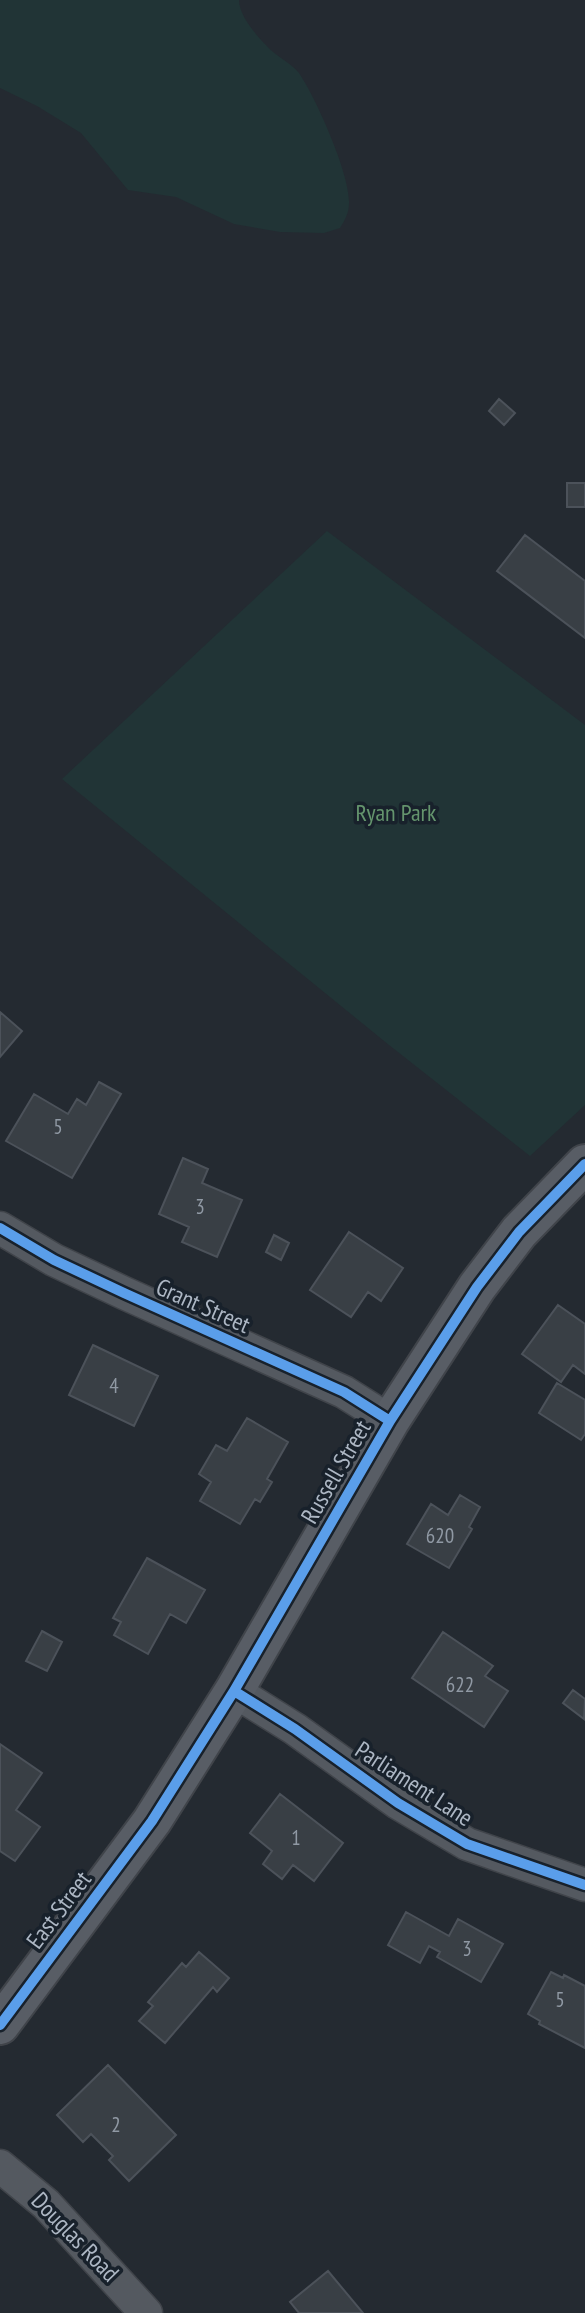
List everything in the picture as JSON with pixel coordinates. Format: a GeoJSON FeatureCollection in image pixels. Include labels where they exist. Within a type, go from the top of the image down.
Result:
{"type":"FeatureCollection","features":[{"type":"Feature","properties":{"kind":"street","name":"Russell Street"},"geometry":{"type":"LineString","coordinates":[[152,1821],[234,1691],[390,1421],[483,1278],[519,1232],[585,1164]]}},
{"type":"Feature","properties":{"kind":"street","name":"Grant Street"},"geometry":{"type":"LineString","coordinates":[[0,1228],[54,1260],[338,1389],[390,1421]]}},
{"type":"Feature","properties":{"kind":"street","name":"Parliament Lane"},"geometry":{"type":"LineString","coordinates":[[234,1691],[295,1729],[398,1803],[467,1844],[585,1885]]}},
{"type":"Feature","properties":{"kind":"street","name":"East Street"},"geometry":{"type":"LineString","coordinates":[[0,2025],[152,1821]]}},
{"type":"Feature","properties":{"kind":"street","name":"Douglas Road"},"geometry":{"type":"LineString","coordinates":[[0,2166],[46,2204],[146,2313]]}},
{"type":"Feature","properties":{"kind":"green space"},"geometry":{"type":"Polygon","coordinates":[[[0,0],[239,0],[245,18],[257,35],[299,73],[323,117],[348,190],[348,210],[340,228],[324,233],[280,232],[234,224],[176,197],[128,190],[81,133],[37,106],[0,88],[0,0]]]}},
{"type":"Feature","properties":{"kind":"green space","name":"Ryan Park"},"geometry":{"type":"Polygon","coordinates":[[[327,531],[585,725],[585,1105],[530,1156],[62,779],[327,531]]]}},
{"type":"Feature","properties":{"kind":"building"},"geometry":{"type":"Polygon","coordinates":[[[499,399],[515,413],[504,425],[489,411],[499,399]]]}},
{"type":"Feature","properties":{"kind":"building"},"geometry":{"type":"Polygon","coordinates":[[[567,483],[585,483],[585,507],[567,507],[567,483]]]}},
{"type":"Feature","properties":{"kind":"building"},"geometry":{"type":"Polygon","coordinates":[[[525,535],[585,581],[585,638],[497,571],[525,535]]]}},
{"type":"Feature","properties":{"kind":"building"},"geometry":{"type":"Polygon","coordinates":[[[0,1012],[22,1031],[0,1057],[0,1012]]]}},
{"type":"Feature","properties":{"kind":"building"},"geometry":{"type":"Polygon","coordinates":[[[99,1082],[121,1094],[72,1178],[6,1141],[34,1094],[68,1114],[77,1099],[86,1105],[99,1082]]]}},
{"type":"Feature","properties":{"kind":"building"},"geometry":{"type":"Polygon","coordinates":[[[183,1158],[208,1169],[202,1183],[242,1200],[217,1257],[182,1242],[189,1227],[159,1214],[183,1158]]]}},
{"type":"Feature","properties":{"kind":"building"},"geometry":{"type":"Polygon","coordinates":[[[349,1232],[403,1268],[381,1301],[368,1292],[351,1317],[310,1290],[349,1232]]]}},
{"type":"Feature","properties":{"kind":"building"},"geometry":{"type":"Polygon","coordinates":[[[274,1235],[289,1243],[281,1260],[266,1252],[274,1235]]]}},
{"type":"Feature","properties":{"kind":"building"},"geometry":{"type":"Polygon","coordinates":[[[558,1305],[585,1324],[585,1374],[573,1365],[561,1382],[522,1354],[558,1305]]]}},
{"type":"Feature","properties":{"kind":"building"},"geometry":{"type":"Polygon","coordinates":[[[93,1345],[158,1376],[134,1426],[69,1395],[93,1345]]]}},
{"type":"Feature","properties":{"kind":"building"},"geometry":{"type":"Polygon","coordinates":[[[557,1383],[585,1400],[585,1434],[581,1440],[539,1413],[557,1383]]]}},
{"type":"Feature","properties":{"kind":"building"},"geometry":{"type":"Polygon","coordinates":[[[247,1418],[288,1442],[267,1479],[272,1482],[260,1502],[255,1499],[240,1524],[200,1501],[211,1482],[199,1474],[216,1445],[227,1451],[247,1418]]]}},
{"type":"Feature","properties":{"kind":"building"},"geometry":{"type":"Polygon","coordinates":[[[460,1495],[480,1507],[469,1527],[472,1529],[449,1568],[407,1544],[431,1504],[448,1515],[460,1495]]]}},
{"type":"Feature","properties":{"kind":"building"},"geometry":{"type":"Polygon","coordinates":[[[147,1558],[205,1590],[186,1623],[170,1614],[148,1654],[114,1635],[121,1622],[113,1618],[147,1558]]]}},
{"type":"Feature","properties":{"kind":"building"},"geometry":{"type":"Polygon","coordinates":[[[42,1631],[62,1642],[47,1671],[26,1661],[42,1631]]]}},
{"type":"Feature","properties":{"kind":"building"},"geometry":{"type":"Polygon","coordinates":[[[443,1632],[493,1666],[485,1676],[508,1691],[484,1727],[412,1678],[443,1632]]]}},
{"type":"Feature","properties":{"kind":"building"},"geometry":{"type":"Polygon","coordinates":[[[573,1690],[585,1699],[584,1719],[563,1703],[573,1690]]]}},
{"type":"Feature","properties":{"kind":"building"},"geometry":{"type":"Polygon","coordinates":[[[0,1744],[42,1773],[16,1810],[40,1827],[15,1861],[0,1851],[0,1744]]]}},
{"type":"Feature","properties":{"kind":"building"},"geometry":{"type":"Polygon","coordinates":[[[280,1794],[343,1843],[314,1881],[293,1865],[282,1879],[263,1864],[272,1851],[250,1833],[280,1794]]]}},
{"type":"Feature","properties":{"kind":"building"},"geometry":{"type":"Polygon","coordinates":[[[406,1912],[449,1936],[458,1919],[503,1944],[481,1982],[437,1957],[440,1952],[429,1946],[420,1963],[388,1945],[406,1912]]]}},
{"type":"Feature","properties":{"kind":"building"},"geometry":{"type":"Polygon","coordinates":[[[199,1952],[229,1978],[217,1992],[213,1987],[165,2043],[139,2021],[153,2006],[148,2002],[182,1963],[186,1967],[199,1952]]]}},
{"type":"Feature","properties":{"kind":"building"},"geometry":{"type":"Polygon","coordinates":[[[551,1972],[563,1978],[564,1975],[585,1986],[585,2048],[539,2024],[540,2021],[528,2014],[551,1972]]]}},
{"type":"Feature","properties":{"kind":"building"},"geometry":{"type":"Polygon","coordinates":[[[108,2065],[176,2135],[129,2181],[109,2160],[113,2156],[91,2134],[83,2142],[57,2115],[108,2065]]]}},
{"type":"Feature","properties":{"kind":"building"},"geometry":{"type":"Polygon","coordinates":[[[328,2271],[363,2313],[299,2313],[290,2302],[328,2271]]]}},
{"type":"Feature","properties":{"kind":"cycle path"},"geometry":{"type":"LineString","coordinates":[[0,2025],[152,1821],[234,1691],[390,1421],[477,1287],[519,1232],[585,1164]]}},
{"type":"Feature","properties":{"kind":"cycle path"},"geometry":{"type":"LineString","coordinates":[[0,1228],[54,1260],[344,1392],[390,1421]]}},
{"type":"Feature","properties":{"kind":"cycle path"},"geometry":{"type":"LineString","coordinates":[[234,1691],[295,1729],[398,1803],[467,1844],[585,1885]]}}]}
